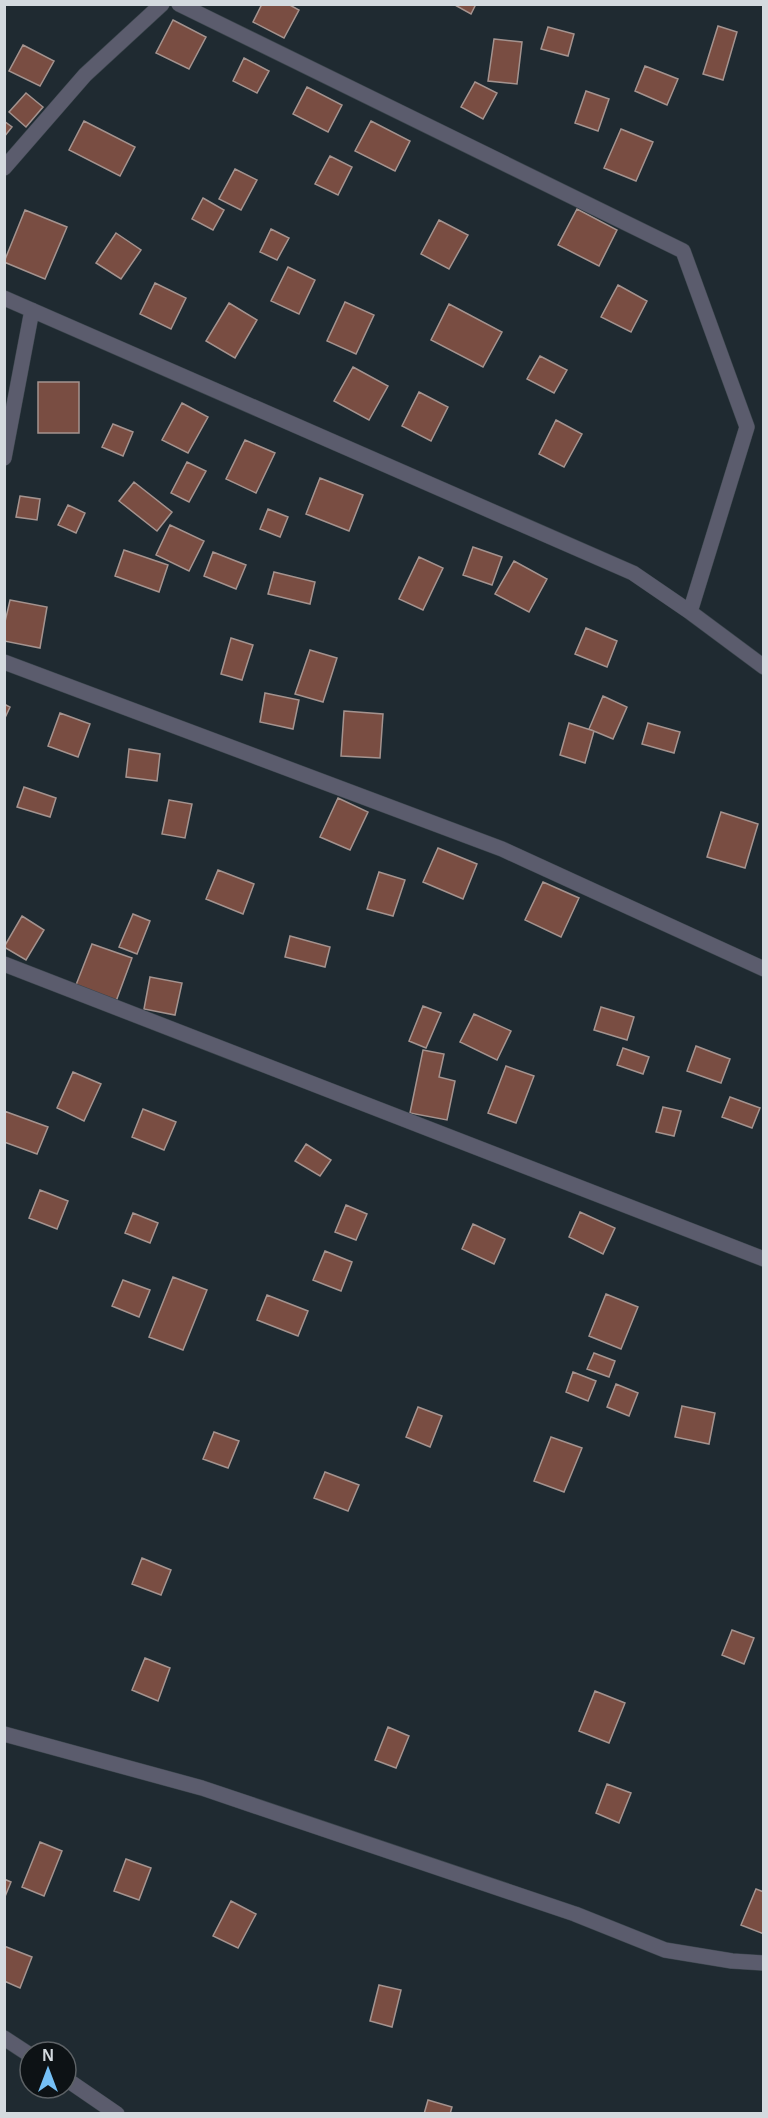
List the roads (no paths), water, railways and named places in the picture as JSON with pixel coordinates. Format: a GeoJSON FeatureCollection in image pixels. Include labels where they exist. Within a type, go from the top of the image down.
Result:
{"type":"FeatureCollection","features":[{"type":"Feature","properties":{"kind":"street"},"geometry":{"type":"LineString","coordinates":[[4,168],[85,75],[162,4]]}},
{"type":"Feature","properties":{"kind":"street"},"geometry":{"type":"LineString","coordinates":[[179,4],[683,251],[747,427],[690,612]]}},
{"type":"Feature","properties":{"kind":"street"},"geometry":{"type":"LineString","coordinates":[[4,298],[633,573],[764,667]]}},
{"type":"Feature","properties":{"kind":"street"},"geometry":{"type":"LineString","coordinates":[[4,458],[32,310]]}},
{"type":"Feature","properties":{"kind":"street"},"geometry":{"type":"LineString","coordinates":[[4,662],[502,849],[764,969]]}},
{"type":"Feature","properties":{"kind":"street"},"geometry":{"type":"LineString","coordinates":[[4,964],[764,1258]]}},
{"type":"Feature","properties":{"kind":"street"},"geometry":{"type":"LineString","coordinates":[[4,1734],[202,1788],[575,1914],[665,1950],[732,1961],[764,1963]]}},
{"type":"Feature","properties":{"kind":"street"},"geometry":{"type":"LineString","coordinates":[[4,2038],[18,2047]]}},
{"type":"Feature","properties":{"kind":"street"},"geometry":{"type":"LineString","coordinates":[[78,2087],[117,2114]]}}]}
